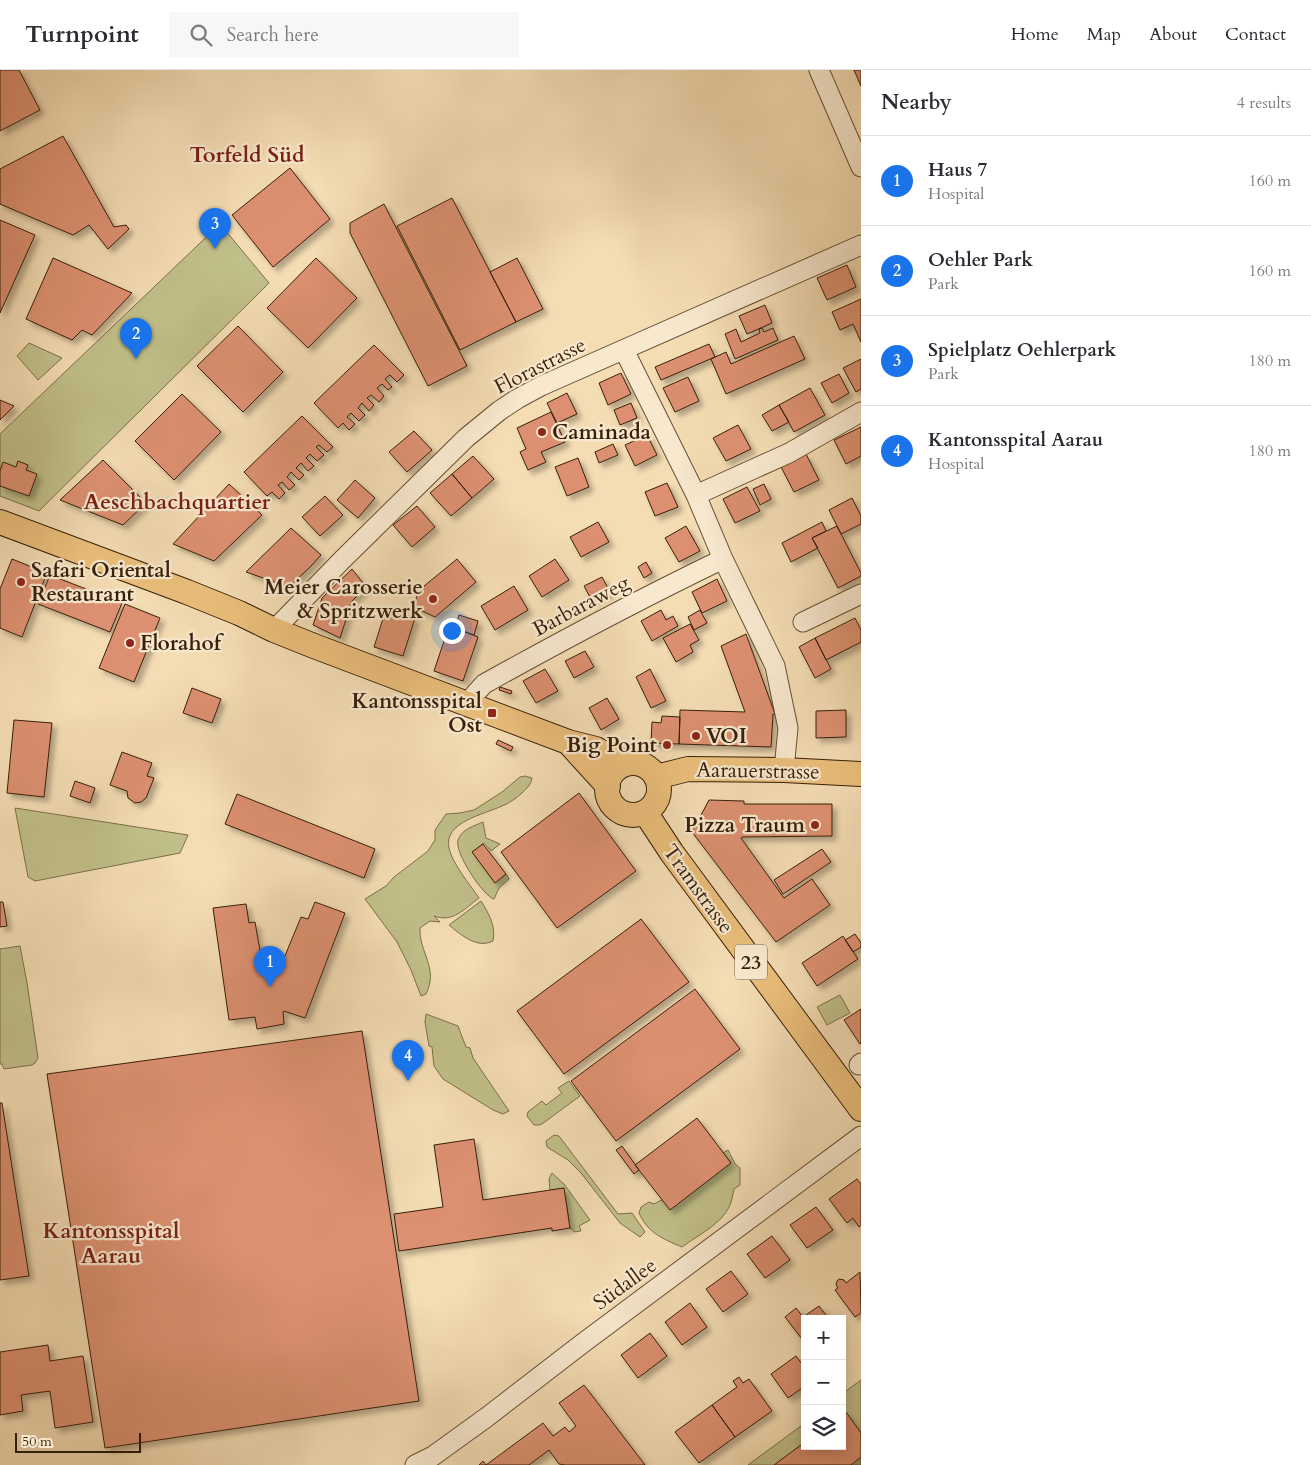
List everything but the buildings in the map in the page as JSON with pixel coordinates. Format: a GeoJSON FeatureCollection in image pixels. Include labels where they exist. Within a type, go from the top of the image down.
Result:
{"type":"FeatureCollection","features":[{"type":"Feature","properties":{"kind":"main road"},"geometry":{"type":"LineString","coordinates":[[0,522],[187,592],[240,613],[274,630],[568,742],[596,749],[614,758],[644,766],[651,770],[659,785],[656,801],[645,812],[631,814],[618,810],[610,799],[608,786],[610,778],[615,770],[630,763]]}},
{"type":"Feature","properties":{"kind":"main road"},"geometry":{"type":"LineString","coordinates":[[568,742],[608,786]]}},
{"type":"Feature","properties":{"kind":"main road","name":"Aarauerstrasse"},"geometry":{"type":"LineString","coordinates":[[656,777],[688,769],[784,770],[861,774]]}},
{"type":"Feature","properties":{"kind":"main road","name":"Tramstrasse"},"geometry":{"type":"LineString","coordinates":[[645,812],[672,853],[861,1109]]}},
{"type":"Feature","properties":{"kind":"street"},"geometry":{"type":"LineString","coordinates":[[819,70],[861,167]]}},
{"type":"Feature","properties":{"kind":"street","name":"Florastrasse"},"geometry":{"type":"LineString","coordinates":[[274,630],[466,438],[517,399],[541,386],[861,245]]}},
{"type":"Feature","properties":{"kind":"street"},"geometry":{"type":"LineString","coordinates":[[624,350],[696,495],[723,559],[775,666],[788,728],[784,770]]}},
{"type":"Feature","properties":{"kind":"street"},"geometry":{"type":"LineString","coordinates":[[696,495],[788,453],[861,412]]}},
{"type":"Feature","properties":{"kind":"street","name":"Barbaraweg"},"geometry":{"type":"LineString","coordinates":[[469,704],[484,684],[564,639],[723,559]]}},
{"type":"Feature","properties":{"kind":"street"},"geometry":{"type":"LineString","coordinates":[[803,622],[861,594]]}},
{"type":"Feature","properties":{"kind":"street","name":"Südallee"},"geometry":{"type":"LineString","coordinates":[[415,1465],[433,1456],[488,1417],[583,1343],[861,1136]]}},
{"type":"Feature","properties":{"kind":"shaded area"},"geometry":{"type":"Polygon","coordinates":[[[220,224],[269,283],[39,511],[0,496],[0,434],[220,224]]]}},
{"type":"Feature","properties":{"kind":"shaded area"},"geometry":{"type":"Polygon","coordinates":[[[29,343],[62,358],[38,380],[17,356],[29,343]]]}},
{"type":"Feature","properties":{"kind":"shaded area"},"geometry":{"type":"Polygon","coordinates":[[[520,777],[532,778],[531,783],[515,799],[467,820],[452,832],[449,839],[451,854],[479,898],[458,914],[447,918],[434,916],[440,922],[430,921],[420,928],[422,945],[430,968],[429,985],[426,994],[421,996],[397,942],[365,899],[386,886],[394,877],[428,851],[435,840],[435,830],[446,814],[474,810],[502,792],[520,777]]]}},
{"type":"Feature","properties":{"kind":"shaded area"},"geometry":{"type":"Polygon","coordinates":[[[15,808],[188,835],[180,853],[35,881],[28,877],[15,808]]]}},
{"type":"Feature","properties":{"kind":"shaded area"},"geometry":{"type":"Polygon","coordinates":[[[483,822],[486,838],[500,844],[491,851],[484,843],[472,852],[495,882],[506,874],[509,879],[499,888],[494,899],[483,890],[470,873],[458,846],[458,840],[462,833],[483,822]]]}},
{"type":"Feature","properties":{"kind":"shaded area"},"geometry":{"type":"Polygon","coordinates":[[[481,901],[489,915],[494,930],[493,941],[487,943],[470,940],[449,925],[481,901]]]}},
{"type":"Feature","properties":{"kind":"shaded area"},"geometry":{"type":"Polygon","coordinates":[[[20,946],[38,1058],[32,1065],[4,1069],[2,1064],[0,1064],[0,949],[20,946]]]}},
{"type":"Feature","properties":{"kind":"shaded area"},"geometry":{"type":"Polygon","coordinates":[[[840,995],[850,1013],[827,1025],[817,1007],[840,995]]]}},
{"type":"Feature","properties":{"kind":"shaded area"},"geometry":{"type":"Polygon","coordinates":[[[426,1014],[458,1026],[466,1047],[470,1048],[473,1058],[509,1111],[503,1114],[493,1110],[443,1079],[434,1066],[432,1047],[429,1046],[425,1022],[426,1014]]]}},
{"type":"Feature","properties":{"kind":"shaded area"},"geometry":{"type":"Polygon","coordinates":[[[569,1081],[580,1096],[542,1124],[534,1125],[527,1116],[528,1112],[542,1101],[546,1105],[562,1093],[558,1088],[569,1081]]]}},
{"type":"Feature","properties":{"kind":"shaded area"},"geometry":{"type":"Polygon","coordinates":[[[554,1135],[559,1136],[618,1214],[632,1213],[645,1232],[640,1237],[620,1223],[581,1173],[568,1160],[547,1147],[546,1141],[554,1135]]]}},
{"type":"Feature","properties":{"kind":"shaded area"},"geometry":{"type":"Polygon","coordinates":[[[728,1150],[735,1164],[740,1168],[740,1185],[734,1189],[730,1205],[716,1223],[682,1247],[662,1238],[647,1226],[639,1213],[641,1207],[649,1202],[654,1204],[731,1163],[723,1153],[728,1150]]]}},
{"type":"Feature","properties":{"kind":"shaded area"},"geometry":{"type":"Polygon","coordinates":[[[552,1173],[564,1184],[590,1220],[579,1226],[581,1231],[575,1232],[570,1228],[564,1188],[550,1190],[549,1179],[552,1173]]]}},
{"type":"Feature","properties":{"kind":"shaded area"},"geometry":{"type":"Polygon","coordinates":[[[861,1380],[861,1465],[748,1465],[801,1426],[801,1450],[846,1450],[846,1391],[861,1380]]]}},
{"type":"Feature","properties":{"kind":"place","name":"Spielplatz Oehlerpark"},"geometry":{"type":"Point","coordinates":[215,249]}},
{"type":"Feature","properties":{"kind":"place","name":"Oehler Park"},"geometry":{"type":"Point","coordinates":[136,359]}},
{"type":"Feature","properties":{"kind":"place","name":"Caminada"},"geometry":{"type":"Point","coordinates":[542,432]}},
{"type":"Feature","properties":{"kind":"place","name":"Safari Oriental Restaurant"},"geometry":{"type":"Point","coordinates":[21,582]}},
{"type":"Feature","properties":{"kind":"place","name":"Meier Carosserie & Spritzwerk"},"geometry":{"type":"Point","coordinates":[433,599]}},
{"type":"Feature","properties":{"kind":"place","name":"Florahof"},"geometry":{"type":"Point","coordinates":[130,643]}},
{"type":"Feature","properties":{"kind":"place","name":"Kantonsspital Ost"},"geometry":{"type":"Point","coordinates":[492,713]}},
{"type":"Feature","properties":{"kind":"place","name":"VOI"},"geometry":{"type":"Point","coordinates":[696,736]}},
{"type":"Feature","properties":{"kind":"place","name":"Big Point"},"geometry":{"type":"Point","coordinates":[667,745]}},
{"type":"Feature","properties":{"kind":"place","name":"Pizza Traum"},"geometry":{"type":"Point","coordinates":[815,825]}},
{"type":"Feature","properties":{"kind":"place","name":"Haus 7"},"geometry":{"type":"Point","coordinates":[270,987]}},
{"type":"Feature","properties":{"kind":"place","name":"Kantonsspital Aarau"},"geometry":{"type":"Point","coordinates":[408,1081]}},
{"type":"Feature","properties":{"kind":"district","name":"Torfeld Süd"},"geometry":{"type":"Point","coordinates":[247,155]}},
{"type":"Feature","properties":{"kind":"district","name":"Aeschbachquartier"},"geometry":{"type":"Point","coordinates":[177,502]}},
{"type":"Feature","properties":{"kind":"district","name":"Kantonsspital Aarau"},"geometry":{"type":"Point","coordinates":[111,1244]}}]}
